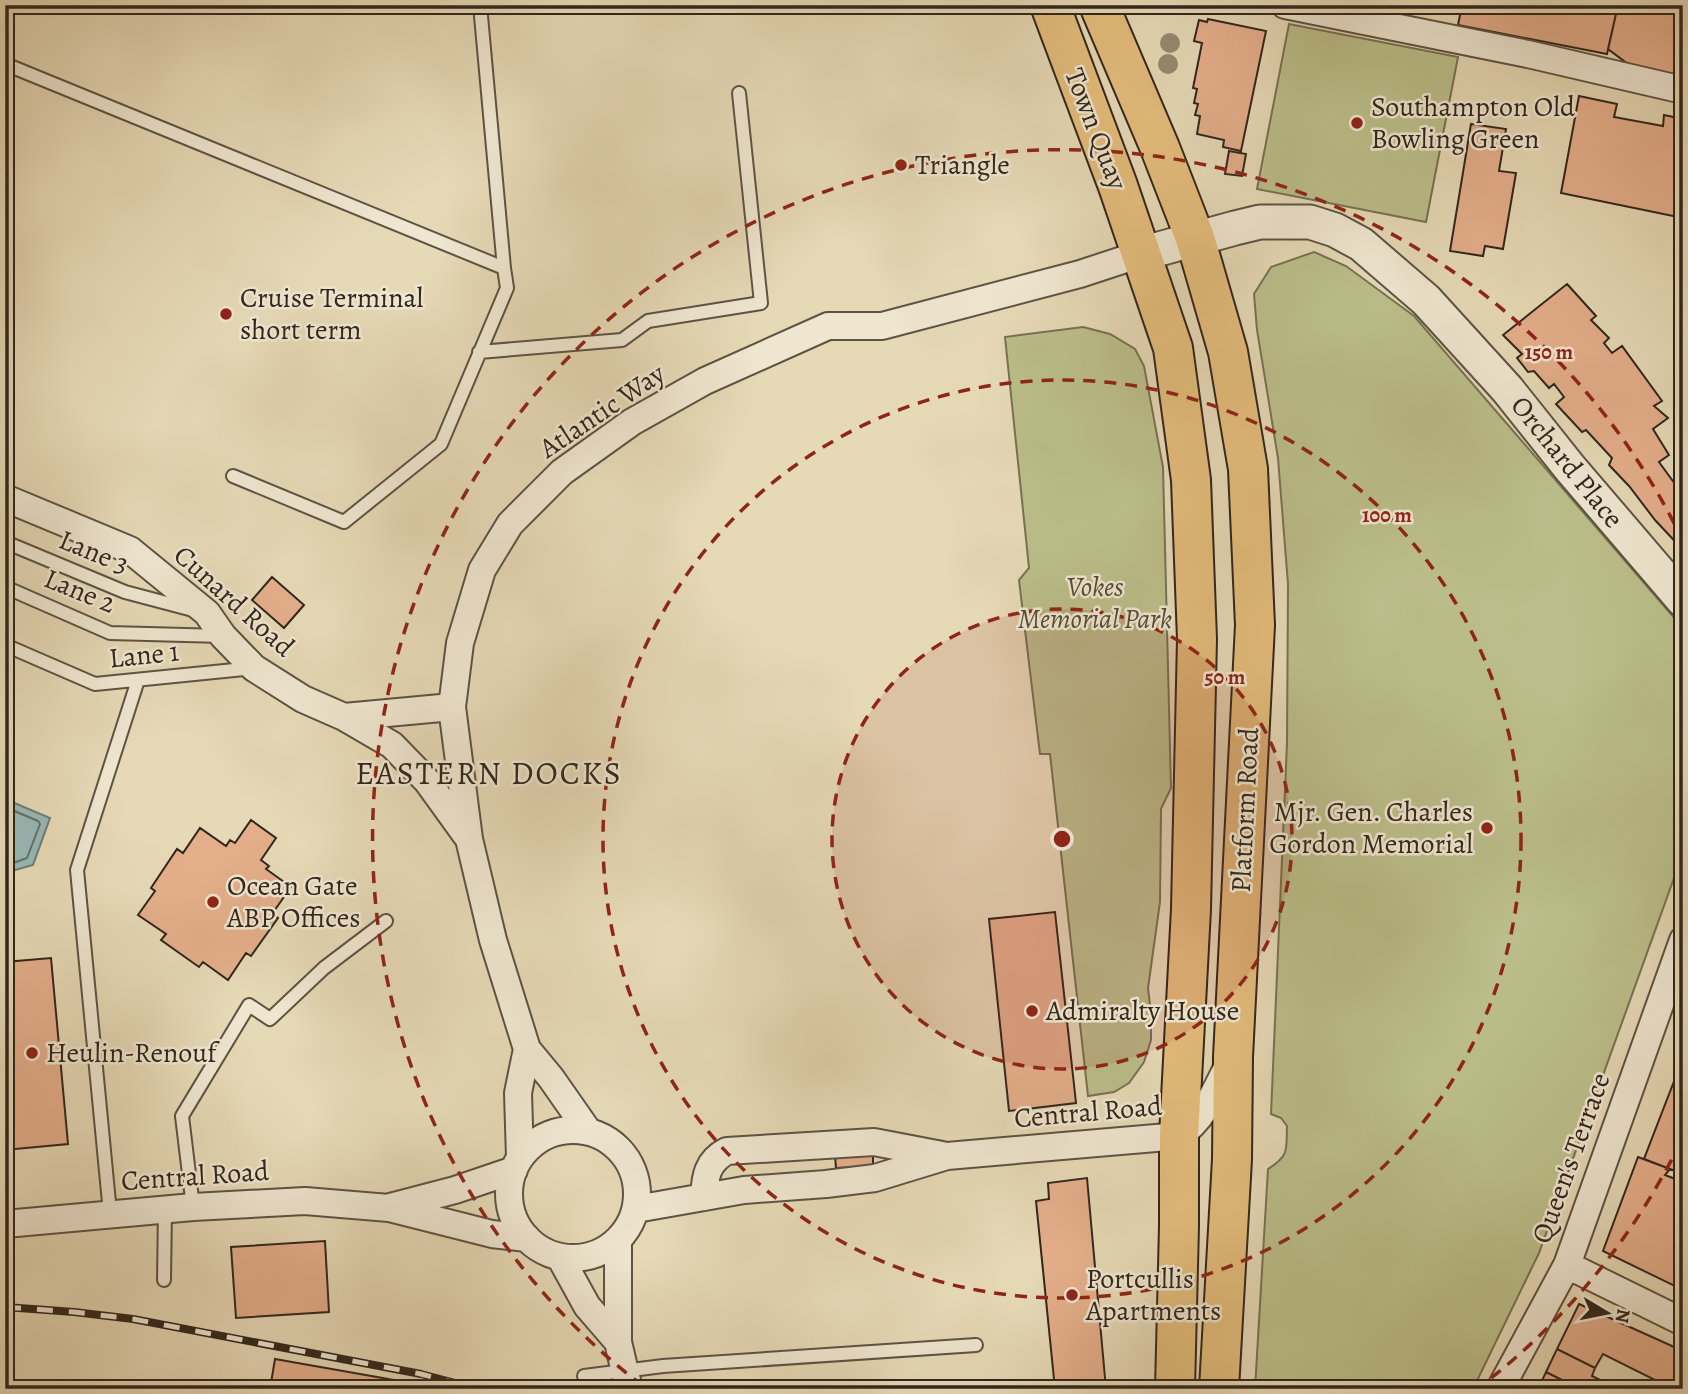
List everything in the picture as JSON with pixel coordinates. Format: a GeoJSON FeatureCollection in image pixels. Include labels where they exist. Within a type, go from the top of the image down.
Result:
{"type":"FeatureCollection","features":[{"type":"Feature","properties":{"kind":"main road","name":"Town Quay"},"geometry":{"type":"LineString","coordinates":[[1050,5],[1141,254]]}},
{"type":"Feature","properties":{"kind":"main road","name":"Town Quay"},"geometry":{"type":"LineString","coordinates":[[1099,5],[1195,238]]}},
{"type":"Feature","properties":{"kind":"main road","name":"Platform Road"},"geometry":{"type":"LineString","coordinates":[[1195,238],[1228,352],[1248,469],[1255,625],[1233,1057],[1232,1159],[1219,1389]]}},
{"type":"Feature","properties":{"kind":"main road","name":"Platform Road"},"geometry":{"type":"LineString","coordinates":[[1141,254],[1173,348],[1191,480],[1197,652],[1191,909],[1179,1136],[1175,1389]]}},
{"type":"Feature","properties":{"kind":"street"},"geometry":{"type":"LineString","coordinates":[[1285,5],[1528,54],[1683,90]]}},
{"type":"Feature","properties":{"kind":"street","name":"Orchard Place"},"geometry":{"type":"LineString","coordinates":[[1141,254],[1260,222],[1310,222],[1335,230],[1362,244],[1426,300],[1507,389],[1570,468],[1683,600]]}},
{"type":"Feature","properties":{"kind":"street","name":"Atlantic Way"},"geometry":{"type":"LineString","coordinates":[[588,1131],[551,1077],[527,1049],[492,940],[469,839],[452,707],[460,643],[482,570],[510,524],[562,472],[632,422],[705,382],[828,326],[882,326],[1080,274],[1141,254]]}},
{"type":"Feature","properties":{"kind":"street","name":"Cunard Road"},"geometry":{"type":"LineString","coordinates":[[5,498],[130,550],[207,613],[223,636],[254,668],[303,699],[344,717],[392,745],[427,781],[469,839]]}},
{"type":"Feature","properties":{"kind":"street","name":"Cunard Road"},"geometry":{"type":"LineString","coordinates":[[344,717],[452,707]]}},
{"type":"Feature","properties":{"kind":"street","name":"Queen's Terrace"},"geometry":{"type":"LineString","coordinates":[[1500,1389],[1567,1265],[1683,940]]}},
{"type":"Feature","properties":{"kind":"street","name":"Atlantic Way"},"geometry":{"type":"LineString","coordinates":[[517,1164],[518,1093],[527,1049]]}},
{"type":"Feature","properties":{"kind":"street","name":"Central Road"},"geometry":{"type":"LineString","coordinates":[[636,1209],[744,1190],[875,1178],[947,1156],[1179,1136],[1192,1128],[1205,1111],[1233,1057]]}},
{"type":"Feature","properties":{"kind":"street"},"geometry":{"type":"LineString","coordinates":[[569,1130],[588,1131],[607,1139],[628,1160],[638,1188],[636,1209],[629,1226],[618,1240],[600,1252],[581,1258],[560,1257],[542,1250],[527,1238],[516,1223],[510,1206],[510,1188],[517,1164],[533,1144],[550,1134],[569,1130]]}},
{"type":"Feature","properties":{"kind":"street","name":"Central Road"},"geometry":{"type":"LineString","coordinates":[[704,1197],[705,1174],[718,1155],[727,1151],[874,1142],[947,1156]]}},
{"type":"Feature","properties":{"kind":"street","name":"Central Road"},"geometry":{"type":"LineString","coordinates":[[389,1208],[455,1190],[517,1164]]}},
{"type":"Feature","properties":{"kind":"street","name":"Central Road"},"geometry":{"type":"LineString","coordinates":[[5,1224],[110,1213],[305,1201],[389,1208],[492,1234],[527,1238]]}},
{"type":"Feature","properties":{"kind":"street"},"geometry":{"type":"LineString","coordinates":[[618,1240],[618,1342],[627,1380]]}},
{"type":"Feature","properties":{"kind":"street"},"geometry":{"type":"LineString","coordinates":[[560,1257],[587,1306],[618,1342]]}},
{"type":"Feature","properties":{"kind":"street"},"geometry":{"type":"LineString","coordinates":[[1567,1265],[1683,1322]]}},
{"type":"Feature","properties":{"kind":"lane"},"geometry":{"type":"LineString","coordinates":[[233,476],[344,522],[441,444],[507,288],[480,5]]}},
{"type":"Feature","properties":{"kind":"lane"},"geometry":{"type":"LineString","coordinates":[[5,64],[503,268]]}},
{"type":"Feature","properties":{"kind":"lane"},"geometry":{"type":"LineString","coordinates":[[479,352],[622,340],[648,321],[761,303],[739,93]]}},
{"type":"Feature","properties":{"kind":"lane","name":"Lane 3"},"geometry":{"type":"LineString","coordinates":[[5,542],[125,592],[207,613]]}},
{"type":"Feature","properties":{"kind":"lane","name":"Lane 2"},"geometry":{"type":"LineString","coordinates":[[5,587],[110,632],[223,636]]}},
{"type":"Feature","properties":{"kind":"lane","name":"Lane 1"},"geometry":{"type":"LineString","coordinates":[[5,645],[95,684],[254,668]]}},
{"type":"Feature","properties":{"kind":"lane"},"geometry":{"type":"LineString","coordinates":[[110,1213],[77,870],[138,680]]}},
{"type":"Feature","properties":{"kind":"lane"},"geometry":{"type":"LineString","coordinates":[[193,1207],[182,1116],[249,1005],[270,1020],[324,968],[386,921]]}},
{"type":"Feature","properties":{"kind":"lane"},"geometry":{"type":"LineString","coordinates":[[164,1280],[165,1209]]}},
{"type":"Feature","properties":{"kind":"lane"},"geometry":{"type":"LineString","coordinates":[[584,1376],[627,1380],[663,1366],[976,1345]]}},
{"type":"Feature","properties":{"kind":"green space","name":"Southampton Old Bowling Green"},"geometry":{"type":"Polygon","coordinates":[[[1289,24],[1458,57],[1426,222],[1257,189],[1289,24]]]}},
{"type":"Feature","properties":{"kind":"green space"},"geometry":{"type":"Polygon","coordinates":[[[1314,252],[1346,266],[1414,316],[1683,628],[1683,853],[1539,1253],[1473,1389],[1255,1389],[1268,1169],[1283,1156],[1287,1141],[1287,1126],[1281,1118],[1271,1114],[1287,743],[1288,584],[1278,458],[1257,330],[1254,294],[1271,267],[1314,252]]]}},
{"type":"Feature","properties":{"kind":"green space","name":"Vokes Memorial Park"},"geometry":{"type":"Polygon","coordinates":[[[1083,327],[1110,334],[1135,349],[1144,366],[1163,467],[1171,788],[1161,809],[1160,902],[1148,988],[1151,1040],[1144,1062],[1129,1083],[1114,1092],[1088,1096],[1050,754],[1040,754],[1019,580],[1029,568],[1005,337],[1083,327]]]}},
{"type":"Feature","properties":{"kind":"water"},"geometry":{"type":"Polygon","coordinates":[[[5,799],[50,818],[33,865],[5,873],[5,799]]]}},
{"type":"Feature","properties":{"kind":"building"},"geometry":{"type":"Polygon","coordinates":[[[1462,5],[1618,5],[1607,54],[1458,25],[1462,5]]]}},
{"type":"Feature","properties":{"kind":"building"},"geometry":{"type":"Polygon","coordinates":[[[1618,5],[1683,5],[1683,70],[1676,68],[1675,78],[1628,64],[1608,49],[1618,5]]]}},
{"type":"Feature","properties":{"kind":"building"},"geometry":{"type":"Polygon","coordinates":[[[1208,19],[1266,31],[1241,151],[1223,147],[1224,140],[1197,134],[1200,116],[1195,115],[1198,104],[1194,103],[1197,89],[1193,88],[1202,43],[1194,41],[1199,20],[1207,22],[1208,19]]]}},
{"type":"Feature","properties":{"kind":"building"},"geometry":{"type":"Polygon","coordinates":[[[1579,96],[1617,104],[1614,117],[1663,126],[1664,115],[1683,119],[1683,218],[1561,193],[1579,96]]]}},
{"type":"Feature","properties":{"kind":"building"},"geometry":{"type":"Polygon","coordinates":[[[1471,124],[1506,129],[1499,171],[1516,173],[1503,249],[1485,246],[1483,256],[1450,251],[1471,124]]]}},
{"type":"Feature","properties":{"kind":"building"},"geometry":{"type":"Polygon","coordinates":[[[1229,151],[1246,154],[1242,176],[1225,174],[1229,151]]]}},
{"type":"Feature","properties":{"kind":"building"},"geometry":{"type":"Polygon","coordinates":[[[1567,284],[1596,316],[1591,320],[1609,338],[1604,343],[1612,353],[1622,346],[1662,401],[1654,406],[1668,418],[1653,429],[1669,455],[1659,462],[1683,495],[1683,550],[1609,465],[1612,458],[1586,430],[1582,432],[1556,404],[1564,397],[1554,384],[1549,388],[1534,371],[1528,372],[1517,358],[1522,354],[1503,335],[1567,284]]]}},
{"type":"Feature","properties":{"kind":"building"},"geometry":{"type":"Polygon","coordinates":[[[272,577],[304,605],[284,628],[252,600],[272,577]]]}},
{"type":"Feature","properties":{"kind":"building","name":"Ocean Gate ABP Offices"},"geometry":{"type":"Polygon","coordinates":[[[251,820],[276,838],[261,860],[269,866],[266,869],[291,887],[272,914],[278,918],[251,956],[246,953],[228,980],[203,962],[199,967],[161,940],[166,934],[138,915],[155,891],[151,888],[177,849],[183,853],[200,828],[226,846],[230,840],[235,843],[251,820]]]}},
{"type":"Feature","properties":{"kind":"building","name":"Admiralty House"},"geometry":{"type":"Polygon","coordinates":[[[1055,912],[1076,1103],[1009,1111],[989,919],[1055,912]]]}},
{"type":"Feature","properties":{"kind":"building","name":"Heulin-Renouf"},"geometry":{"type":"Polygon","coordinates":[[[51,958],[68,1144],[5,1150],[5,962],[51,958]]]}},
{"type":"Feature","properties":{"kind":"building"},"geometry":{"type":"Polygon","coordinates":[[[1683,1058],[1683,1174],[1644,1159],[1683,1058]]]}},
{"type":"Feature","properties":{"kind":"building"},"geometry":{"type":"Polygon","coordinates":[[[873,1154],[873,1166],[836,1168],[835,1156],[873,1154]]]}},
{"type":"Feature","properties":{"kind":"building"},"geometry":{"type":"Polygon","coordinates":[[[1638,1157],[1670,1169],[1665,1175],[1683,1182],[1683,1290],[1603,1251],[1638,1157]]]}},
{"type":"Feature","properties":{"kind":"building","name":"Portcullis Apartments"},"geometry":{"type":"Polygon","coordinates":[[[1087,1178],[1106,1389],[1055,1389],[1036,1201],[1049,1199],[1048,1183],[1087,1178]]]}},
{"type":"Feature","properties":{"kind":"building"},"geometry":{"type":"Polygon","coordinates":[[[325,1241],[329,1312],[236,1318],[231,1247],[325,1241]]]}},
{"type":"Feature","properties":{"kind":"building"},"geometry":{"type":"Polygon","coordinates":[[[1579,1304],[1683,1351],[1683,1389],[1673,1389],[1603,1354],[1595,1368],[1557,1349],[1579,1304]]]}},
{"type":"Feature","properties":{"kind":"building"},"geometry":{"type":"Polygon","coordinates":[[[1557,1349],[1595,1368],[1592,1376],[1618,1389],[1580,1389],[1546,1372],[1557,1349]]]}},
{"type":"Feature","properties":{"kind":"building"},"geometry":{"type":"Polygon","coordinates":[[[275,1359],[445,1389],[270,1389],[275,1359]]]}},
{"type":"Feature","properties":{"kind":"building"},"geometry":{"type":"Polygon","coordinates":[[[1546,1372],[1580,1389],[1538,1389],[1546,1372]]]}},
{"type":"Feature","properties":{"kind":"railway"},"geometry":{"type":"LineString","coordinates":[[5,1307],[133,1319],[421,1374],[478,1389]]}},
{"type":"Feature","properties":{"kind":"place","name":"Southampton Old Bowling Green"},"geometry":{"type":"Point","coordinates":[1357,123]}},
{"type":"Feature","properties":{"kind":"place","name":"Triangle"},"geometry":{"type":"Point","coordinates":[901,165]}},
{"type":"Feature","properties":{"kind":"place","name":"Cruise Terminal short term"},"geometry":{"type":"Point","coordinates":[226,314]}},
{"type":"Feature","properties":{"kind":"place","name":"Mjr. Gen. Charles Gordon Memorial"},"geometry":{"type":"Point","coordinates":[1487,828]}},
{"type":"Feature","properties":{"kind":"place","name":"Ocean Gate ABP Offices"},"geometry":{"type":"Point","coordinates":[213,902]}},
{"type":"Feature","properties":{"kind":"place","name":"Admiralty House"},"geometry":{"type":"Point","coordinates":[1032,1011]}},
{"type":"Feature","properties":{"kind":"place","name":"Heulin-Renouf"},"geometry":{"type":"Point","coordinates":[32,1053]}},
{"type":"Feature","properties":{"kind":"place","name":"Portcullis Apartments"},"geometry":{"type":"Point","coordinates":[1072,1295]}},
{"type":"Feature","properties":{"kind":"district","name":"EASTERN DOCKS"},"geometry":{"type":"Point","coordinates":[489,773]}}]}
